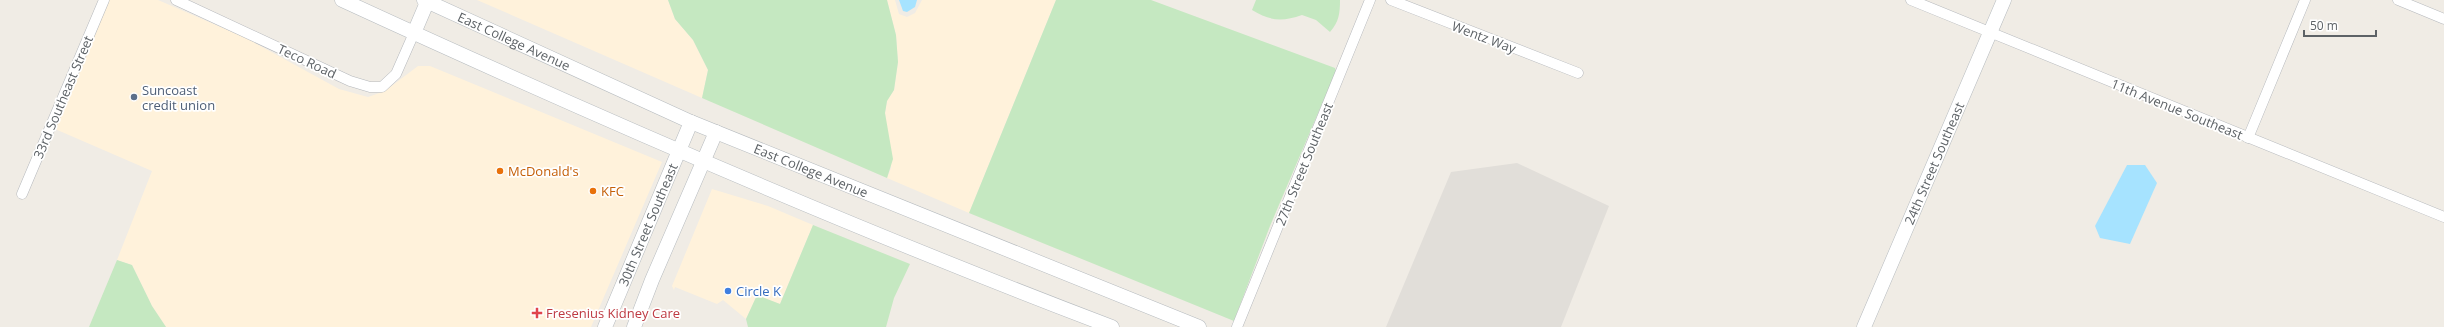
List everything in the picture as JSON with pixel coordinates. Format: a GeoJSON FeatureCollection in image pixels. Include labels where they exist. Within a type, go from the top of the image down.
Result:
{"type":"FeatureCollection","features":[{"type":"Feature","properties":{"kind":"main road"},"geometry":{"type":"LineString","coordinates":[[342,0],[703,163],[964,270],[1112,327]]}},
{"type":"Feature","properties":{"kind":"main road","name":"24th Street Southeast"},"geometry":{"type":"LineString","coordinates":[[1864,327],[2004,0]]}},
{"type":"Feature","properties":{"kind":"main road"},"geometry":{"type":"LineString","coordinates":[[414,33],[427,1]]}},
{"type":"Feature","properties":{"kind":"main road","name":"East College Avenue"},"geometry":{"type":"LineString","coordinates":[[427,1],[691,122],[1199,327]]}},
{"type":"Feature","properties":{"kind":"main road","name":"30th Street Southeast"},"geometry":{"type":"LineString","coordinates":[[605,327],[691,122]]}},
{"type":"Feature","properties":{"kind":"main road","name":"30th Street Southeast"},"geometry":{"type":"LineString","coordinates":[[634,327],[652,280],[716,132]]}},
{"type":"Feature","properties":{"kind":"street","name":"33rd Southeast Street"},"geometry":{"type":"LineString","coordinates":[[22,194],[104,0]]}},
{"type":"Feature","properties":{"kind":"street","name":"Teco Road"},"geometry":{"type":"LineString","coordinates":[[176,0],[350,81],[370,87],[382,87],[396,74],[414,33]]}},
{"type":"Feature","properties":{"kind":"street","name":"27th Street Southeast"},"geometry":{"type":"LineString","coordinates":[[1237,327],[1370,0]]}},
{"type":"Feature","properties":{"kind":"street","name":"Wentz Way"},"geometry":{"type":"LineString","coordinates":[[1391,0],[1578,73]]}},
{"type":"Feature","properties":{"kind":"street","name":"11th Avenue Southeast"},"geometry":{"type":"LineString","coordinates":[[1911,0],[2444,217]]}},
{"type":"Feature","properties":{"kind":"street"},"geometry":{"type":"LineString","coordinates":[[2248,138],[2305,0]]}},
{"type":"Feature","properties":{"kind":"street"},"geometry":{"type":"LineString","coordinates":[[2398,0],[2444,19]]}},
{"type":"Feature","properties":{"kind":"shaded area"},"geometry":{"type":"Polygon","coordinates":[[[109,0],[158,0],[246,38],[339,89],[368,97],[385,91],[418,66],[430,66],[662,162],[591,327],[166,327],[152,306],[132,265],[117,260],[152,171],[55,129],[109,0]]]}},
{"type":"Feature","properties":{"kind":"shaded area"},"geometry":{"type":"Polygon","coordinates":[[[477,0],[668,0],[675,19],[693,40],[708,70],[702,98],[477,0]]]}},
{"type":"Feature","properties":{"kind":"shaded area"},"geometry":{"type":"Polygon","coordinates":[[[887,0],[895,0],[899,14],[907,17],[915,13],[922,0],[1056,0],[969,213],[887,178],[891,168],[885,113],[887,101],[894,90],[898,62],[896,35],[887,0]]]}},
{"type":"Feature","properties":{"kind":"shaded area"},"geometry":{"type":"Polygon","coordinates":[[[1517,163],[1609,206],[1561,327],[1386,327],[1451,172],[1517,163]]]}},
{"type":"Feature","properties":{"kind":"shaded area"},"geometry":{"type":"Polygon","coordinates":[[[712,189],[768,206],[813,225],[780,304],[757,296],[746,319],[723,300],[717,304],[675,287],[674,290],[672,286],[712,189]]]}},
{"type":"Feature","properties":{"kind":"green space"},"geometry":{"type":"Polygon","coordinates":[[[668,0],[887,0],[896,35],[898,62],[894,90],[887,101],[885,113],[893,159],[887,178],[702,98],[708,70],[693,40],[675,19],[668,0]]]}},
{"type":"Feature","properties":{"kind":"green space"},"geometry":{"type":"Polygon","coordinates":[[[1056,0],[1151,0],[1335,68],[1336,71],[1270,226],[1234,321],[969,213],[1056,0]]]}},
{"type":"Feature","properties":{"kind":"green space"},"geometry":{"type":"Polygon","coordinates":[[[1256,0],[1340,0],[1339,13],[1337,21],[1330,32],[1316,20],[1302,15],[1288,19],[1276,19],[1258,14],[1252,10],[1256,0]]]}},
{"type":"Feature","properties":{"kind":"green space"},"geometry":{"type":"Polygon","coordinates":[[[813,225],[910,264],[894,298],[886,327],[748,327],[746,319],[757,295],[780,304],[813,225]]]}},
{"type":"Feature","properties":{"kind":"green space"},"geometry":{"type":"Polygon","coordinates":[[[117,260],[132,265],[152,306],[166,327],[89,327],[117,260]]]}},
{"type":"Feature","properties":{"kind":"water"},"geometry":{"type":"Polygon","coordinates":[[[899,0],[917,0],[915,7],[907,12],[903,11],[899,0]]]}},
{"type":"Feature","properties":{"kind":"water"},"geometry":{"type":"Polygon","coordinates":[[[2127,165],[2145,165],[2157,183],[2130,244],[2100,238],[2095,226],[2127,165]]]}},
{"type":"Feature","properties":{"kind":"place","name":"Suncoast credit union"},"geometry":{"type":"Point","coordinates":[134,97]}},
{"type":"Feature","properties":{"kind":"place","name":"McDonald's"},"geometry":{"type":"Point","coordinates":[500,171]}},
{"type":"Feature","properties":{"kind":"place","name":"KFC"},"geometry":{"type":"Point","coordinates":[593,191]}},
{"type":"Feature","properties":{"kind":"place","name":"Circle K"},"geometry":{"type":"Point","coordinates":[728,291]}},
{"type":"Feature","properties":{"kind":"place","name":"Fresenius Kidney Care"},"geometry":{"type":"Point","coordinates":[537,313]}}]}
